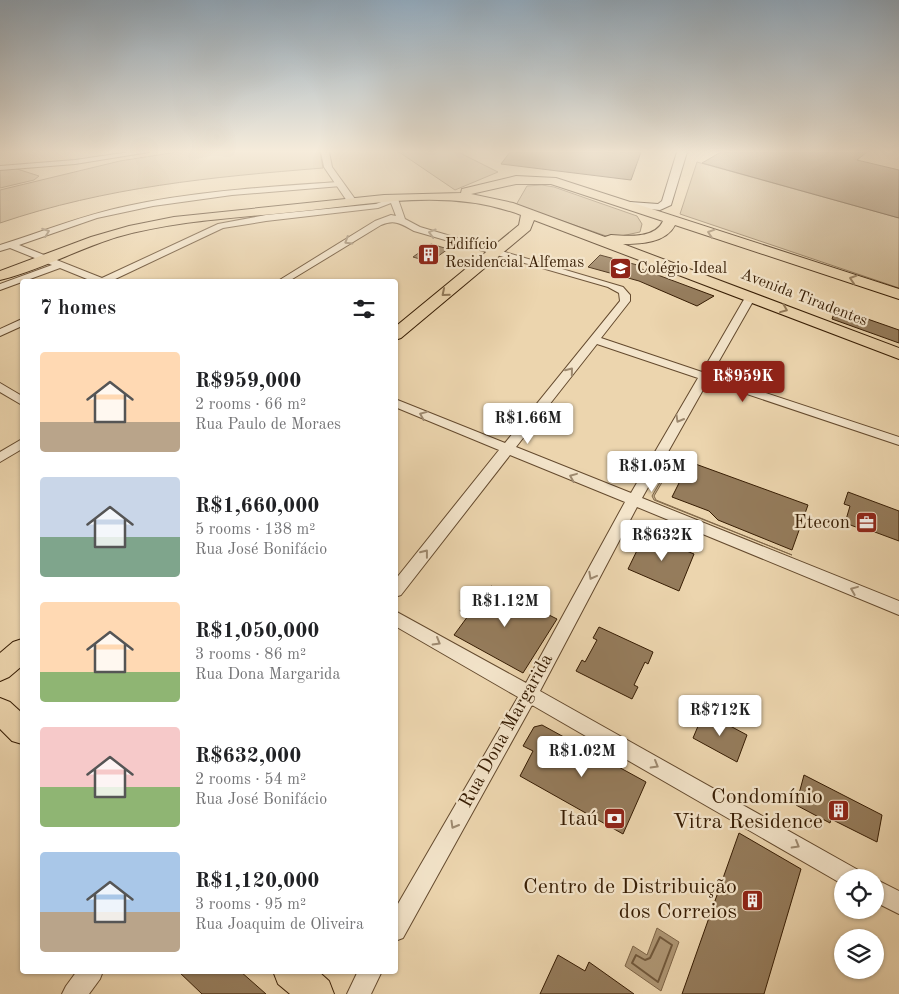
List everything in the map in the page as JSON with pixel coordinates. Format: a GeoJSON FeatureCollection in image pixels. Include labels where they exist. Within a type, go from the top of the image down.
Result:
{"type":"FeatureCollection","features":[{"type":"Feature","properties":{"kind":"main road","name":"Avenida Tiradentes"},"geometry":{"type":"LineString","coordinates":[[0,270],[107,232],[168,218],[325,198]]}},
{"type":"Feature","properties":{"kind":"main road","name":"Avenida Tiradentes"},"geometry":{"type":"LineString","coordinates":[[388,198],[409,198]]}},
{"type":"Feature","properties":{"kind":"main road","name":"Avenida Tiradentes"},"geometry":{"type":"LineString","coordinates":[[493,198],[899,354]]}},
{"type":"Feature","properties":{"kind":"main road"},"geometry":{"type":"LineString","coordinates":[[509,206],[512,198]]}},
{"type":"Feature","properties":{"kind":"main road","name":"Avenida Tiradentes"},"geometry":{"type":"LineString","coordinates":[[609,198],[670,220],[899,294]]}},
{"type":"Feature","properties":{"kind":"main road"},"geometry":{"type":"LineString","coordinates":[[630,205],[660,207],[667,203],[668,198]]}},
{"type":"Feature","properties":{"kind":"main road"},"geometry":{"type":"LineString","coordinates":[[591,237],[634,239],[657,234],[666,229],[676,198]]}},
{"type":"Feature","properties":{"kind":"main road"},"geometry":{"type":"LineString","coordinates":[[634,239],[645,232],[648,227],[645,211]]}},
{"type":"Feature","properties":{"kind":"main road"},"geometry":{"type":"LineString","coordinates":[[398,333],[525,227],[528,223],[528,213]]}},
{"type":"Feature","properties":{"kind":"main road","name":"Avenida Tiradentes"},"geometry":{"type":"LineString","coordinates":[[0,276],[41,257]]}},
{"type":"Feature","properties":{"kind":"main road"},"geometry":{"type":"LineString","coordinates":[[0,669],[20,652]]}},
{"type":"Feature","properties":{"kind":"main road"},"geometry":{"type":"LineString","coordinates":[[0,711],[20,729]]}},
{"type":"Feature","properties":{"kind":"main road"},"geometry":{"type":"LineString","coordinates":[[294,974],[316,994]]}},
{"type":"Feature","properties":{"kind":"street"},"geometry":{"type":"LineString","coordinates":[[0,248],[61,227],[125,209],[188,198]]}},
{"type":"Feature","properties":{"kind":"street"},"geometry":{"type":"LineString","coordinates":[[106,279],[221,226],[257,219],[378,206],[394,199],[401,220]]}},
{"type":"Feature","properties":{"kind":"street"},"geometry":{"type":"LineString","coordinates":[[378,206],[391,218],[401,220],[417,229],[611,285],[624,292],[624,301],[595,340],[506,449],[398,587]]}},
{"type":"Feature","properties":{"kind":"street"},"geometry":{"type":"LineString","coordinates":[[286,279],[378,223],[391,218]]}},
{"type":"Feature","properties":{"kind":"street"},"geometry":{"type":"LineString","coordinates":[[11,245],[97,279]]}},
{"type":"Feature","properties":{"kind":"street"},"geometry":{"type":"LineString","coordinates":[[22,279],[60,265]]}},
{"type":"Feature","properties":{"kind":"street"},"geometry":{"type":"LineString","coordinates":[[0,287],[20,280]]}},
{"type":"Feature","properties":{"kind":"street","name":"Rua Dona Margarida"},"geometry":{"type":"LineString","coordinates":[[398,925],[529,694],[703,376],[751,296]]}},
{"type":"Feature","properties":{"kind":"street"},"geometry":{"type":"LineString","coordinates":[[0,333],[20,323]]}},
{"type":"Feature","properties":{"kind":"street"},"geometry":{"type":"LineString","coordinates":[[595,340],[899,441]]}},
{"type":"Feature","properties":{"kind":"street"},"geometry":{"type":"LineString","coordinates":[[0,387],[20,400]]}},
{"type":"Feature","properties":{"kind":"street"},"geometry":{"type":"LineString","coordinates":[[398,404],[899,608]]}},
{"type":"Feature","properties":{"kind":"street"},"geometry":{"type":"LineString","coordinates":[[0,458],[20,444]]}},
{"type":"Feature","properties":{"kind":"street"},"geometry":{"type":"LineString","coordinates":[[398,620],[838,869]]}},
{"type":"Feature","properties":{"kind":"street"},"geometry":{"type":"LineString","coordinates":[[884,895],[899,903]]}},
{"type":"Feature","properties":{"kind":"street"},"geometry":{"type":"LineString","coordinates":[[74,994],[90,974]]}},
{"type":"Feature","properties":{"kind":"street"},"geometry":{"type":"LineString","coordinates":[[359,994],[370,974]]}},
{"type":"Feature","properties":{"kind":"shaded area"},"geometry":{"type":"Polygon","coordinates":[[[0,198],[87,198],[40,211],[0,223],[0,198]]]}},
{"type":"Feature","properties":{"kind":"shaded area"},"geometry":{"type":"Polygon","coordinates":[[[520,198],[587,198],[637,216],[642,224],[640,232],[612,238],[516,205],[520,198]]]}},
{"type":"Feature","properties":{"kind":"shaded area"},"geometry":{"type":"Polygon","coordinates":[[[685,198],[828,198],[899,218],[899,288],[680,214],[685,198]]]}},
{"type":"Feature","properties":{"kind":"shaded area"},"geometry":{"type":"Polygon","coordinates":[[[669,467],[671,467],[654,496],[656,500],[792,555],[654,500],[652,496],[669,467]]]}},
{"type":"Feature","properties":{"kind":"water"},"geometry":{"type":"Polygon","coordinates":[[[657,928],[679,942],[661,991],[625,966],[633,946],[647,955],[657,928]]]}},
{"type":"Feature","properties":{"kind":"building"},"geometry":{"type":"Polygon","coordinates":[[[829,198],[899,198],[899,218],[829,198]]]}},
{"type":"Feature","properties":{"kind":"building","name":"Edifício Residencial Alfemas"},"geometry":{"type":"Polygon","coordinates":[[[431,244],[448,249],[430,262],[413,257],[431,244]]]}},
{"type":"Feature","properties":{"kind":"building"},"geometry":{"type":"Polygon","coordinates":[[[600,255],[641,266],[639,268],[714,296],[697,306],[639,281],[588,267],[600,255]]]}},
{"type":"Feature","properties":{"kind":"building"},"geometry":{"type":"Polygon","coordinates":[[[836,308],[899,330],[899,343],[832,319],[836,308]]]}},
{"type":"Feature","properties":{"kind":"building"},"geometry":{"type":"Polygon","coordinates":[[[690,462],[808,505],[792,550],[718,520],[709,511],[672,497],[681,479],[670,465],[687,469],[690,462]]]}},
{"type":"Feature","properties":{"kind":"building"},"geometry":{"type":"Polygon","coordinates":[[[848,492],[899,511],[899,541],[845,523],[850,506],[844,504],[848,492]]]}},
{"type":"Feature","properties":{"kind":"building"},"geometry":{"type":"Polygon","coordinates":[[[645,534],[694,554],[679,591],[628,569],[645,534]]]}},
{"type":"Feature","properties":{"kind":"building"},"geometry":{"type":"Polygon","coordinates":[[[491,586],[557,619],[523,673],[454,635],[468,616],[460,611],[470,598],[479,602],[491,586]]]}},
{"type":"Feature","properties":{"kind":"building"},"geometry":{"type":"Polygon","coordinates":[[[599,627],[653,652],[648,664],[645,662],[634,685],[638,687],[632,699],[576,671],[582,660],[585,662],[597,640],[593,638],[599,627]]]}},
{"type":"Feature","properties":{"kind":"building"},"geometry":{"type":"Polygon","coordinates":[[[704,712],[747,735],[737,762],[693,738],[704,712]]]}},
{"type":"Feature","properties":{"kind":"building"},"geometry":{"type":"Polygon","coordinates":[[[542,725],[646,782],[623,834],[520,776],[533,751],[523,746],[534,727],[542,725]]]}},
{"type":"Feature","properties":{"kind":"building","name":"Condomínio Vitra Residence"},"geometry":{"type":"Polygon","coordinates":[[[804,775],[882,815],[877,842],[831,819],[830,823],[796,805],[804,775]]]}},
{"type":"Feature","properties":{"kind":"building","name":"Centro de Distribuição dos Correios"},"geometry":{"type":"Polygon","coordinates":[[[739,833],[801,869],[764,994],[682,994],[739,833]]]}},
{"type":"Feature","properties":{"kind":"building"},"geometry":{"type":"Polygon","coordinates":[[[558,955],[585,971],[589,962],[634,994],[540,994],[558,955]]]}},
{"type":"Feature","properties":{"kind":"building"},"geometry":{"type":"Polygon","coordinates":[[[181,974],[243,974],[266,994],[202,994],[181,974]]]}},
{"type":"Feature","properties":{"kind":"place","name":"Edifício Residencial Alfemas"},"geometry":{"type":"Point","coordinates":[429,254]}},
{"type":"Feature","properties":{"kind":"place","name":"Colégio Ideal"},"geometry":{"type":"Point","coordinates":[621,269]}},
{"type":"Feature","properties":{"kind":"place","name":"Etecon"},"geometry":{"type":"Point","coordinates":[866,523]}},
{"type":"Feature","properties":{"kind":"place","name":"Condomínio Vitra Residence"},"geometry":{"type":"Point","coordinates":[839,810]}},
{"type":"Feature","properties":{"kind":"place","name":"Itaú"},"geometry":{"type":"Point","coordinates":[614,819]}},
{"type":"Feature","properties":{"kind":"place","name":"Centro de Distribuição dos Correios"},"geometry":{"type":"Point","coordinates":[753,900]}}]}
